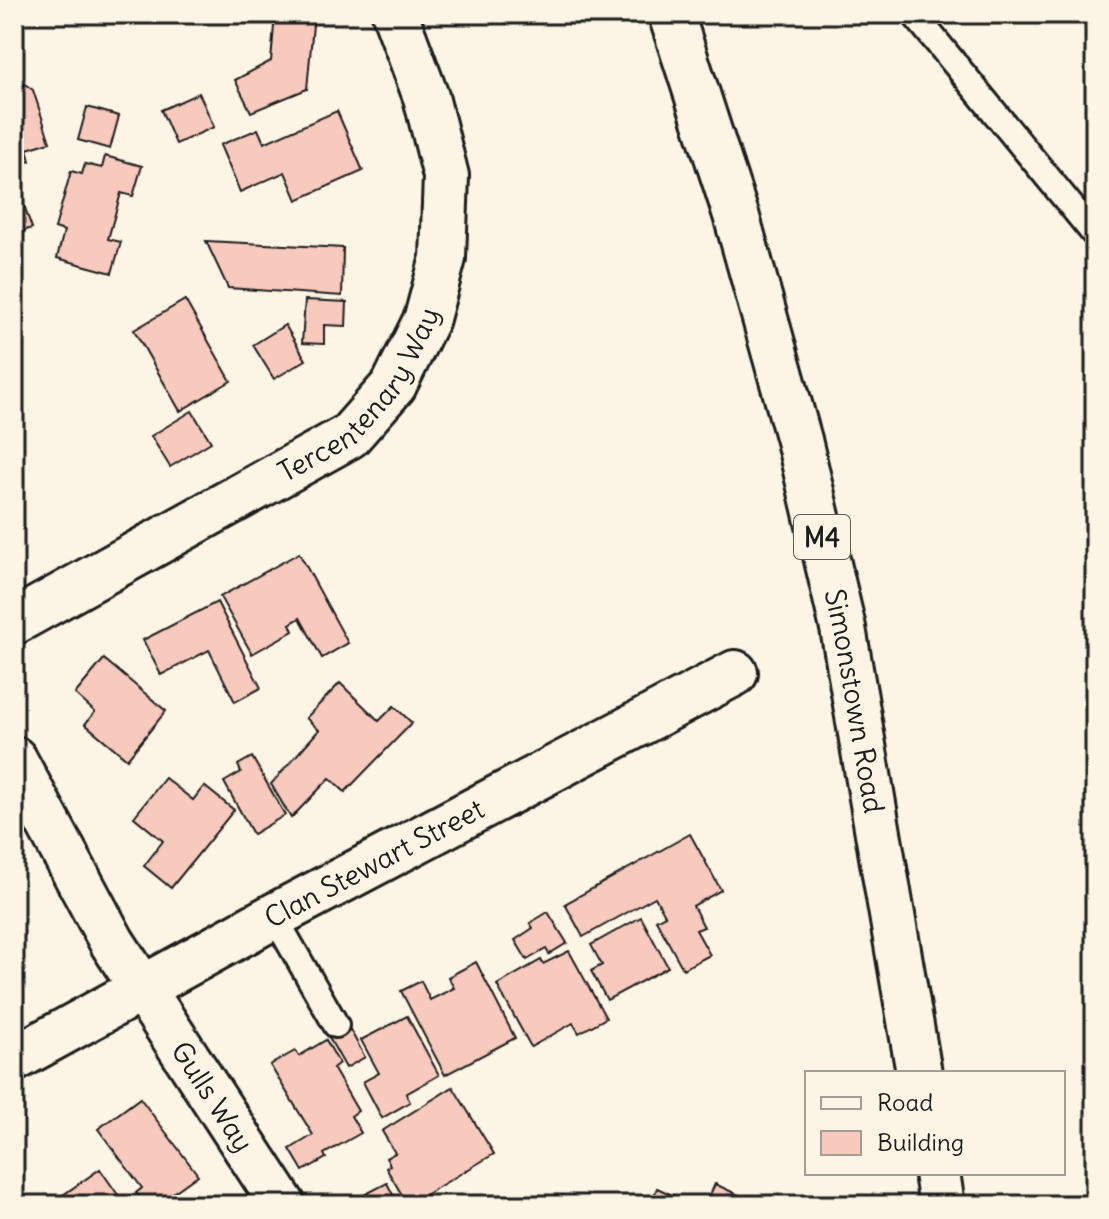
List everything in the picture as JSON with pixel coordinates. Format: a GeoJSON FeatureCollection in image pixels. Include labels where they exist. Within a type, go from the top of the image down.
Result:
{"type":"FeatureCollection","features":[{"type":"Feature","properties":{"kind":"street","name":"Tercentenary Way"},"geometry":{"type":"LineString","coordinates":[[14,622],[349,436],[394,385],[427,318],[443,258],[446,176],[426,97],[395,14]]}},
{"type":"Feature","properties":{"kind":"street","name":"Simonstown Road"},"geometry":{"type":"LineString","coordinates":[[671,14],[737,218],[813,498],[843,628],[919,1071]]}},
{"type":"Feature","properties":{"kind":"street","name":"Clan Stewart Street"},"geometry":{"type":"LineString","coordinates":[[14,1059],[274,916],[735,673]]}},
{"type":"Feature","properties":{"kind":"street","name":"Gulls Way"},"geometry":{"type":"LineString","coordinates":[[14,759],[112,942],[283,1205]]}},
{"type":"Feature","properties":{"kind":"street"},"geometry":{"type":"LineString","coordinates":[[937,1175],[942,1205]]}},
{"type":"Feature","properties":{"kind":"lane"},"geometry":{"type":"LineString","coordinates":[[914,14],[1095,235]]}},
{"type":"Feature","properties":{"kind":"lane"},"geometry":{"type":"LineString","coordinates":[[274,916],[336,1025]]}},
{"type":"Feature","properties":{"kind":"building"},"geometry":{"type":"Polygon","coordinates":[[[275,14],[314,14],[307,89],[251,112],[235,80],[271,61],[275,14]]]}},
{"type":"Feature","properties":{"kind":"building"},"geometry":{"type":"Polygon","coordinates":[[[14,76],[33,90],[50,142],[27,149],[30,161],[14,166],[14,76]]]}},
{"type":"Feature","properties":{"kind":"building"},"geometry":{"type":"Polygon","coordinates":[[[199,93],[214,127],[176,144],[161,110],[199,93]]]}},
{"type":"Feature","properties":{"kind":"building"},"geometry":{"type":"Polygon","coordinates":[[[87,107],[119,116],[110,149],[78,140],[87,107]]]}},
{"type":"Feature","properties":{"kind":"building"},"geometry":{"type":"Polygon","coordinates":[[[337,111],[363,171],[297,200],[285,172],[240,192],[220,145],[258,129],[264,143],[337,111]]]}},
{"type":"Feature","properties":{"kind":"building"},"geometry":{"type":"Polygon","coordinates":[[[105,156],[142,166],[133,196],[121,193],[108,239],[121,242],[112,273],[57,258],[64,231],[55,228],[71,171],[82,174],[85,164],[102,168],[105,156]]]}},
{"type":"Feature","properties":{"kind":"building"},"geometry":{"type":"Polygon","coordinates":[[[14,177],[32,228],[14,234],[14,177]]]}},
{"type":"Feature","properties":{"kind":"building"},"geometry":{"type":"Polygon","coordinates":[[[206,241],[343,248],[342,296],[228,288],[206,241]]]}},
{"type":"Feature","properties":{"kind":"building"},"geometry":{"type":"Polygon","coordinates":[[[185,300],[231,381],[180,411],[134,330],[185,300]]]}},
{"type":"Feature","properties":{"kind":"building"},"geometry":{"type":"Polygon","coordinates":[[[305,300],[347,302],[346,326],[324,325],[324,344],[302,343],[305,300]]]}},
{"type":"Feature","properties":{"kind":"building"},"geometry":{"type":"Polygon","coordinates":[[[285,325],[306,360],[274,379],[253,345],[285,325]]]}},
{"type":"Feature","properties":{"kind":"building"},"geometry":{"type":"Polygon","coordinates":[[[192,411],[211,442],[170,467],[151,436],[192,411]]]}},
{"type":"Feature","properties":{"kind":"building"},"geometry":{"type":"Polygon","coordinates":[[[299,553],[348,643],[322,658],[300,618],[290,624],[293,631],[252,654],[220,597],[299,553]]]}},
{"type":"Feature","properties":{"kind":"building"},"geometry":{"type":"Polygon","coordinates":[[[217,602],[261,688],[235,702],[209,650],[161,675],[143,640],[217,602]]]}},
{"type":"Feature","properties":{"kind":"building"},"geometry":{"type":"Polygon","coordinates":[[[104,659],[166,711],[127,759],[85,724],[95,712],[75,694],[104,659]]]}},
{"type":"Feature","properties":{"kind":"building"},"geometry":{"type":"Polygon","coordinates":[[[340,683],[379,721],[394,706],[412,723],[345,792],[330,778],[291,818],[271,784],[319,730],[306,718],[340,683]]]}},
{"type":"Feature","properties":{"kind":"building"},"geometry":{"type":"Polygon","coordinates":[[[252,757],[285,815],[253,834],[224,782],[241,772],[238,765],[252,757]]]}},
{"type":"Feature","properties":{"kind":"building"},"geometry":{"type":"Polygon","coordinates":[[[165,778],[193,800],[204,786],[234,810],[171,888],[144,866],[163,841],[134,817],[165,778]]]}},
{"type":"Feature","properties":{"kind":"building"},"geometry":{"type":"Polygon","coordinates":[[[690,834],[721,890],[693,906],[704,927],[696,930],[710,955],[683,969],[656,920],[665,915],[655,897],[583,937],[565,904],[690,834]]]}},
{"type":"Feature","properties":{"kind":"building"},"geometry":{"type":"Polygon","coordinates":[[[14,905],[19,972],[14,972],[14,905]]]}},
{"type":"Feature","properties":{"kind":"building"},"geometry":{"type":"Polygon","coordinates":[[[548,912],[567,943],[549,954],[546,949],[527,960],[515,940],[533,928],[530,923],[548,912]]]}},
{"type":"Feature","properties":{"kind":"building"},"geometry":{"type":"Polygon","coordinates":[[[641,917],[668,967],[607,1000],[591,971],[602,965],[591,945],[641,917]]]}},
{"type":"Feature","properties":{"kind":"building"},"geometry":{"type":"Polygon","coordinates":[[[569,951],[606,1018],[579,1033],[573,1023],[531,1047],[497,985],[541,960],[543,964],[569,951]]]}},
{"type":"Feature","properties":{"kind":"building"},"geometry":{"type":"Polygon","coordinates":[[[476,962],[515,1038],[445,1075],[401,991],[421,981],[430,1000],[454,988],[448,977],[476,962]]]}},
{"type":"Feature","properties":{"kind":"building"},"geometry":{"type":"Polygon","coordinates":[[[407,1016],[439,1075],[406,1094],[410,1102],[382,1118],[363,1082],[379,1073],[361,1040],[407,1016]]]}},
{"type":"Feature","properties":{"kind":"building"},"geometry":{"type":"Polygon","coordinates":[[[348,1026],[365,1057],[346,1068],[328,1036],[348,1026]]]}},
{"type":"Feature","properties":{"kind":"building"},"geometry":{"type":"Polygon","coordinates":[[[326,1040],[339,1063],[333,1068],[358,1111],[351,1116],[361,1133],[324,1154],[326,1158],[303,1171],[290,1149],[313,1135],[270,1065],[295,1051],[299,1056],[326,1040]]]}},
{"type":"Feature","properties":{"kind":"building"},"geometry":{"type":"Polygon","coordinates":[[[453,1087],[494,1154],[408,1205],[386,1168],[390,1165],[386,1158],[395,1153],[382,1131],[453,1087]]]}},
{"type":"Feature","properties":{"kind":"building"},"geometry":{"type":"Polygon","coordinates":[[[140,1098],[198,1175],[156,1205],[146,1205],[136,1193],[142,1188],[98,1129],[140,1098]]]}},
{"type":"Feature","properties":{"kind":"building"},"geometry":{"type":"Polygon","coordinates":[[[100,1169],[125,1205],[60,1205],[56,1200],[100,1169]]]}},
{"type":"Feature","properties":{"kind":"building"},"geometry":{"type":"Polygon","coordinates":[[[387,1183],[398,1205],[345,1205],[387,1183]]]}},
{"type":"Feature","properties":{"kind":"building"},"geometry":{"type":"Polygon","coordinates":[[[715,1184],[745,1198],[742,1205],[705,1205],[715,1184]]]}},
{"type":"Feature","properties":{"kind":"building"},"geometry":{"type":"Polygon","coordinates":[[[657,1188],[694,1205],[650,1205],[657,1188]]]}}]}
